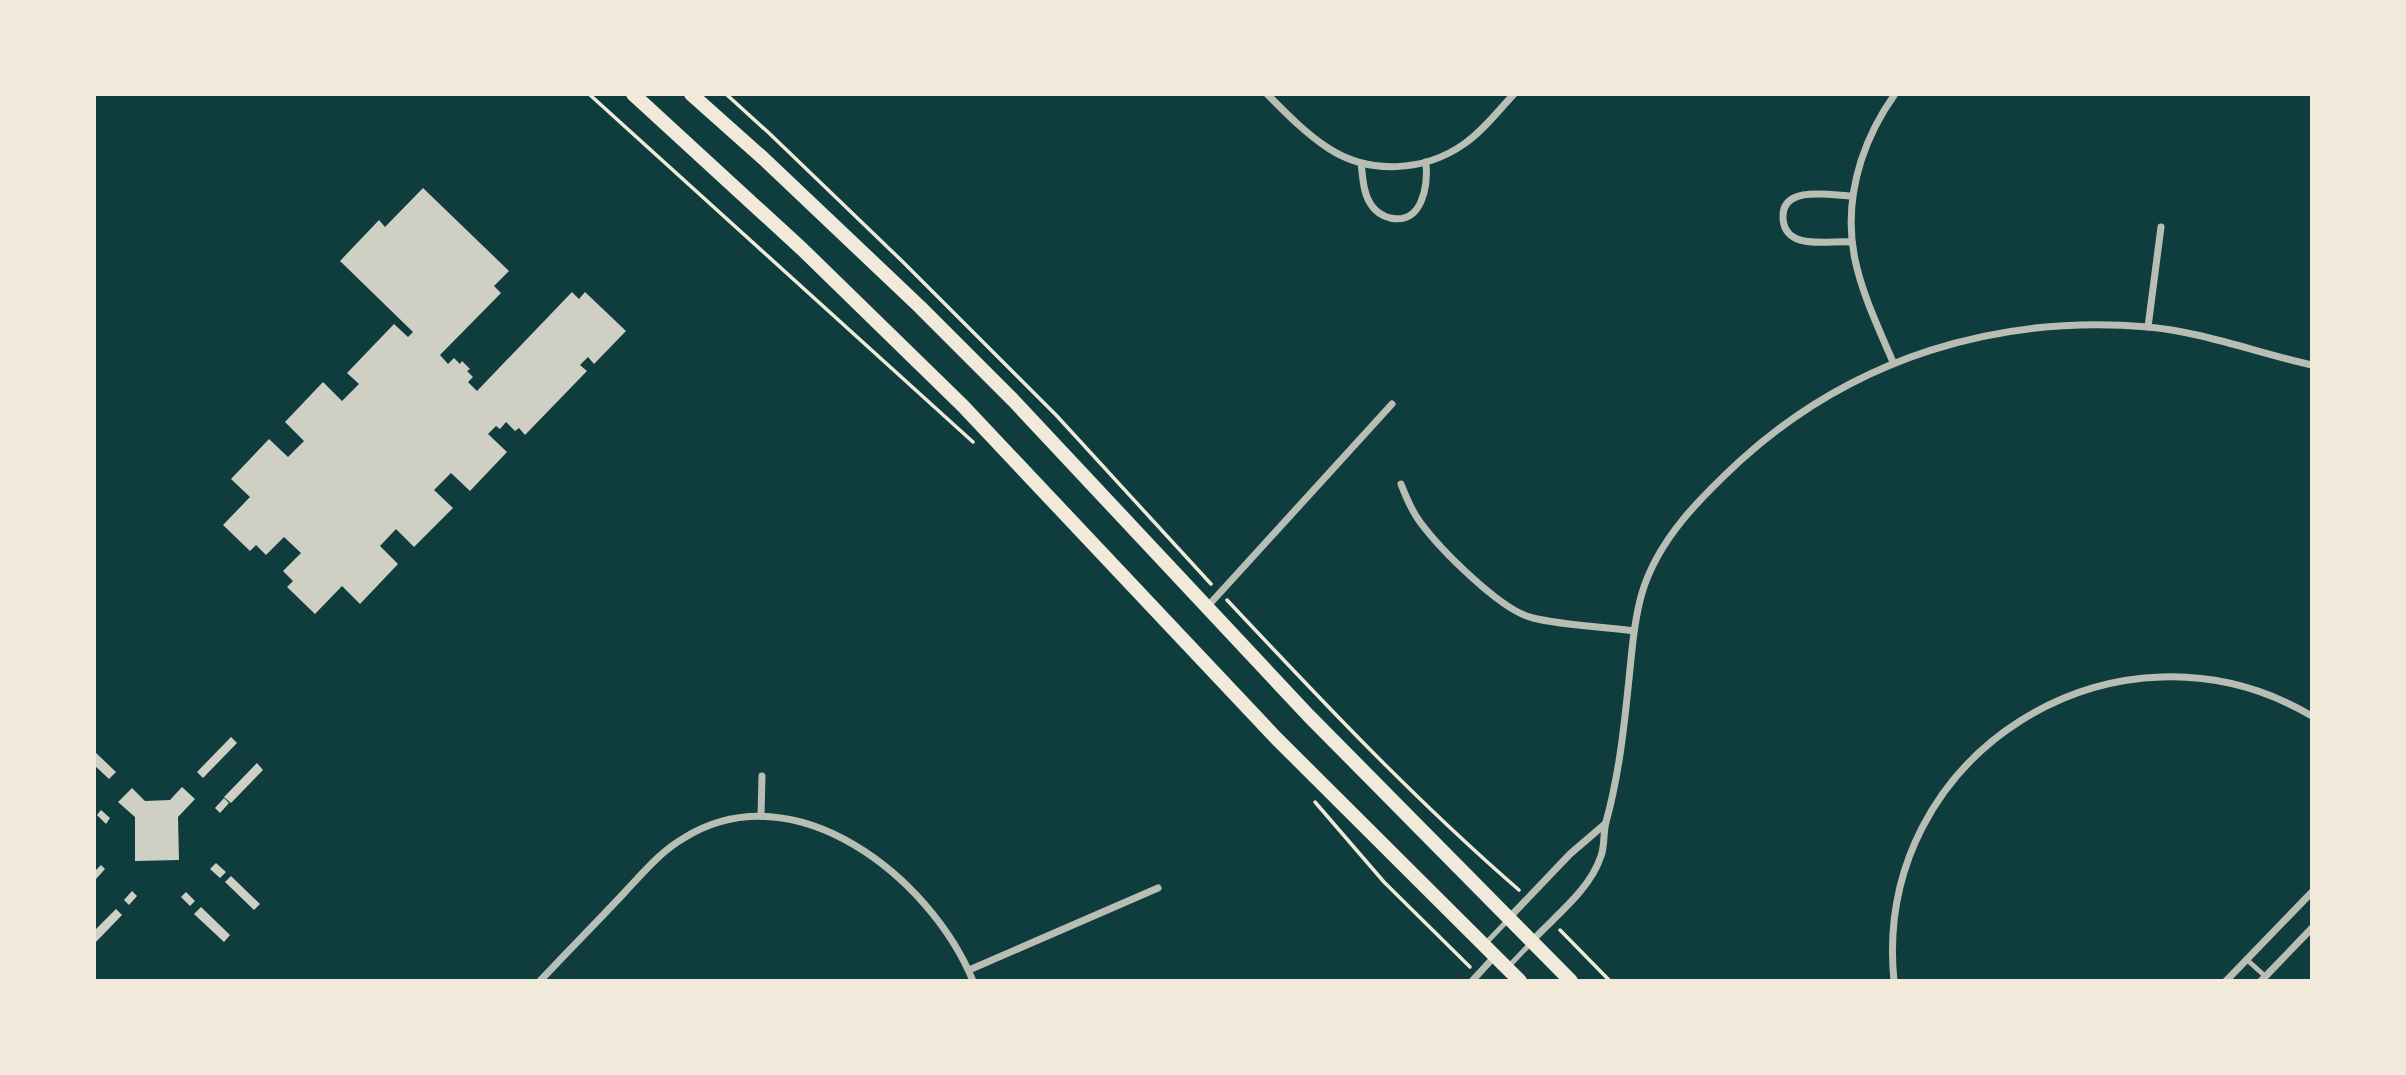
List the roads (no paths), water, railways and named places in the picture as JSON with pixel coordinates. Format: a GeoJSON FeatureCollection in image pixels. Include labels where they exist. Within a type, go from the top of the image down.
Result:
{"type":"FeatureCollection","features":[{"type":"Feature","properties":{"kind":"main road"},"geometry":{"type":"LineString","coordinates":[[633,94],[803,249],[963,406],[1285,747],[1520,981]]}},
{"type":"Feature","properties":{"kind":"main road"},"geometry":{"type":"LineString","coordinates":[[691,94],[764,159],[920,307],[1013,400],[1343,752],[1571,981]]}},
{"type":"Feature","properties":{"kind":"street"},"geometry":{"type":"LineString","coordinates":[[1267,94],[1327,148],[1361,163],[1399,167],[1426,162],[1454,151],[1467,142],[1514,94]]}},
{"type":"Feature","properties":{"kind":"street"},"geometry":{"type":"LineString","coordinates":[[1893,362],[1859,279],[1851,242],[1851,196],[1872,130],[1895,94]]}},
{"type":"Feature","properties":{"kind":"street"},"geometry":{"type":"LineString","coordinates":[[1361,163],[1364,188],[1373,209],[1387,217],[1400,219],[1419,206],[1426,185],[1426,162]]}},
{"type":"Feature","properties":{"kind":"street"},"geometry":{"type":"LineString","coordinates":[[1851,196],[1798,196],[1787,204],[1783,219],[1787,232],[1799,240],[1851,242]]}},
{"type":"Feature","properties":{"kind":"street"},"geometry":{"type":"LineString","coordinates":[[2148,327],[2161,227]]}},
{"type":"Feature","properties":{"kind":"street"},"geometry":{"type":"LineString","coordinates":[[1531,943],[1577,894],[1601,856],[1605,824],[1615,793],[1619,766],[1634,631],[1643,589],[1652,568],[1675,530],[1698,504],[1734,467],[1775,432],[1835,391],[1893,362],[2009,330],[2098,324],[2148,327],[2312,365]]}},
{"type":"Feature","properties":{"kind":"street"},"geometry":{"type":"LineString","coordinates":[[1207,607],[1392,404]]}},
{"type":"Feature","properties":{"kind":"street"},"geometry":{"type":"LineString","coordinates":[[1401,484],[1409,505],[1421,523],[1468,572],[1508,608],[1531,618],[1634,631]]}},
{"type":"Feature","properties":{"kind":"street"},"geometry":{"type":"LineString","coordinates":[[1894,981],[1896,908],[1916,841],[1931,812],[1958,774],[1993,739],[2027,716],[2067,696],[2096,686],[2170,676],[2206,679],[2243,687],[2276,698],[2312,716]]}},
{"type":"Feature","properties":{"kind":"street"},"geometry":{"type":"LineString","coordinates":[[761,816],[762,776]]}},
{"type":"Feature","properties":{"kind":"street"},"geometry":{"type":"LineString","coordinates":[[540,981],[658,858],[683,838],[723,821],[761,816],[792,820],[818,829],[871,855],[897,874],[940,922],[973,981]]}},
{"type":"Feature","properties":{"kind":"street"},"geometry":{"type":"LineString","coordinates":[[1509,918],[1582,843],[1605,824]]}},
{"type":"Feature","properties":{"kind":"street"},"geometry":{"type":"LineString","coordinates":[[969,970],[1158,888]]}},
{"type":"Feature","properties":{"kind":"street"},"geometry":{"type":"LineString","coordinates":[[2225,981],[2312,892]]}},
{"type":"Feature","properties":{"kind":"street"},"geometry":{"type":"LineString","coordinates":[[2263,979],[2312,928]]}},
{"type":"Feature","properties":{"kind":"street"},"geometry":{"type":"LineString","coordinates":[[1475,977],[1490,950]]}},
{"type":"Feature","properties":{"kind":"lane"},"geometry":{"type":"LineString","coordinates":[[1490,950],[1509,918]]}},
{"type":"Feature","properties":{"kind":"lane"},"geometry":{"type":"LineString","coordinates":[[1507,968],[1531,943]]}},
{"type":"Feature","properties":{"kind":"lane"},"geometry":{"type":"LineString","coordinates":[[2246,959],[2263,979]]}}]}
